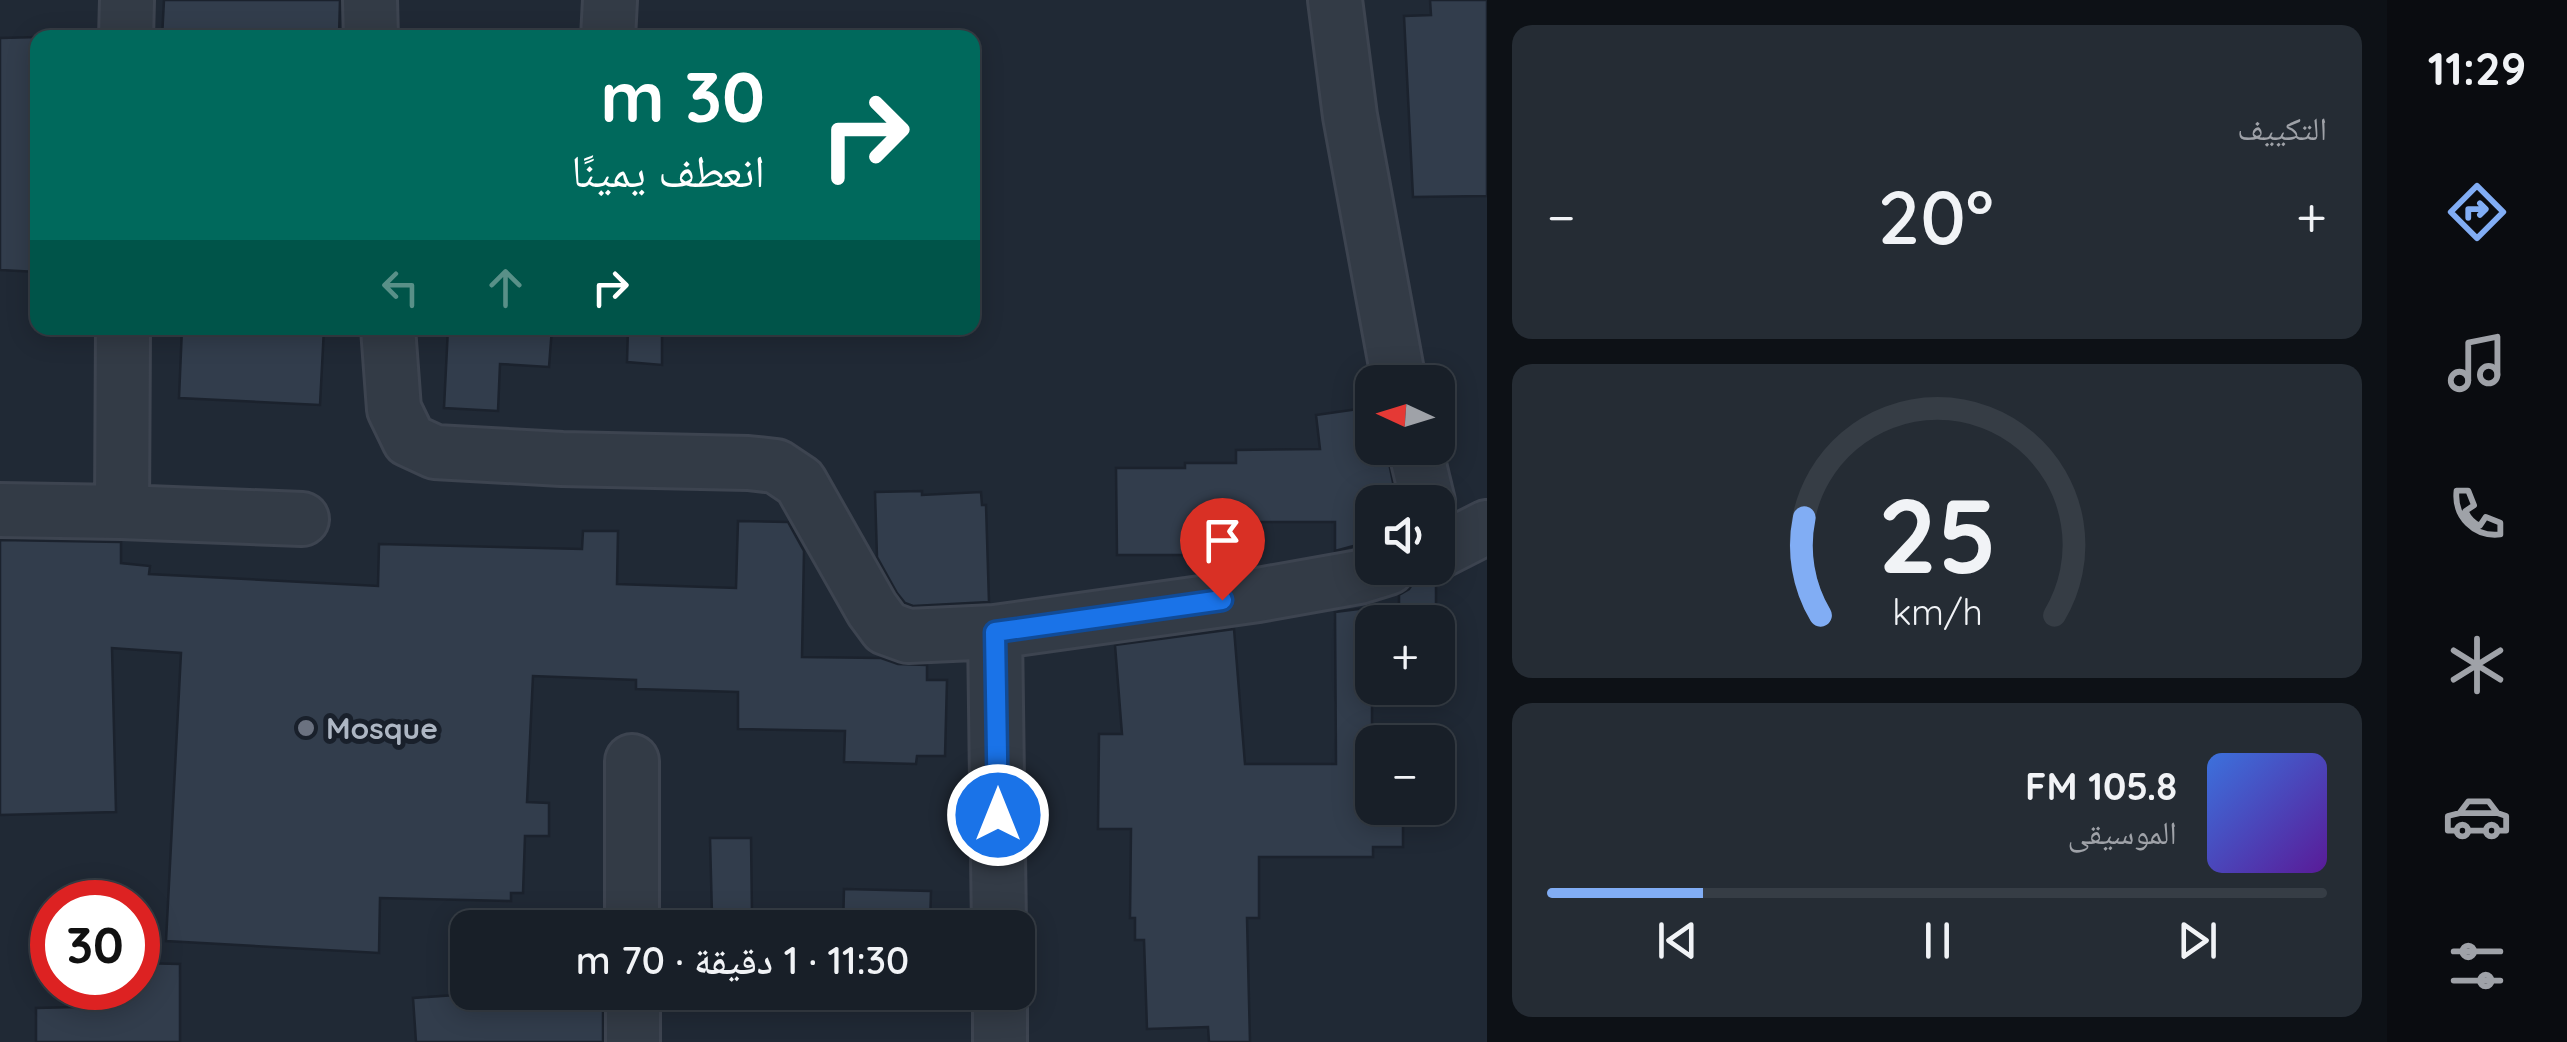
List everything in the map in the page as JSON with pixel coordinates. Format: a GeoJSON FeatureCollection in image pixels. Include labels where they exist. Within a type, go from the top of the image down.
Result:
{"type":"FeatureCollection","features":[{"type":"Feature","properties":{"kind":"street"},"geometry":{"type":"LineString","coordinates":[[126,30],[127,0]]}},
{"type":"Feature","properties":{"kind":"street"},"geometry":{"type":"LineString","coordinates":[[370,0],[371,30]]}},
{"type":"Feature","properties":{"kind":"street"},"geometry":{"type":"LineString","coordinates":[[608,30],[610,0]]}},
{"type":"Feature","properties":{"kind":"street"},"geometry":{"type":"LineString","coordinates":[[1335,0],[1350,116],[1396,365]]}},
{"type":"Feature","properties":{"kind":"street"},"geometry":{"type":"LineString","coordinates":[[122,512],[124,335]]}},
{"type":"Feature","properties":{"kind":"street"},"geometry":{"type":"LineString","coordinates":[[389,335],[394,409],[410,440],[435,452],[776,466],[800,482],[872,610],[886,628],[908,636],[995,632],[1258,596],[1355,578]]}},
{"type":"Feature","properties":{"kind":"street"},"geometry":{"type":"LineString","coordinates":[[0,510],[302,519]]}},
{"type":"Feature","properties":{"kind":"street"},"geometry":{"type":"LineString","coordinates":[[1455,533],[1487,527]]}},
{"type":"Feature","properties":{"kind":"street"},"geometry":{"type":"LineString","coordinates":[[995,632],[999,910]]}},
{"type":"Feature","properties":{"kind":"street"},"geometry":{"type":"LineString","coordinates":[[632,762],[632,910]]}},
{"type":"Feature","properties":{"kind":"street"},"geometry":{"type":"LineString","coordinates":[[632,1010],[633,1042]]}},
{"type":"Feature","properties":{"kind":"street"},"geometry":{"type":"LineString","coordinates":[[1000,1010],[1000,1042]]}},
{"type":"Feature","properties":{"kind":"building"},"geometry":{"type":"Polygon","coordinates":[[[164,0],[340,0],[339,30],[162,30],[164,0]]]}},
{"type":"Feature","properties":{"kind":"building"},"geometry":{"type":"Polygon","coordinates":[[[1430,0],[1487,0],[1487,196],[1413,197],[1404,16],[1431,15],[1430,0]]]}},
{"type":"Feature","properties":{"kind":"building"},"geometry":{"type":"Polygon","coordinates":[[[30,37],[30,272],[0,270],[0,38],[30,37]]]}},
{"type":"Feature","properties":{"kind":"building"},"geometry":{"type":"Polygon","coordinates":[[[182,335],[324,335],[320,405],[179,398],[182,335]]]}},
{"type":"Feature","properties":{"kind":"building"},"geometry":{"type":"Polygon","coordinates":[[[448,335],[551,335],[549,367],[500,364],[498,411],[444,408],[448,335]]]}},
{"type":"Feature","properties":{"kind":"building"},"geometry":{"type":"Polygon","coordinates":[[[628,335],[662,335],[662,365],[627,362],[628,335]]]}},
{"type":"Feature","properties":{"kind":"building"},"geometry":{"type":"Polygon","coordinates":[[[1355,409],[1355,465],[1389,465],[1394,485],[1355,485],[1355,546],[1335,551],[1335,522],[1197,522],[1197,555],[1117,555],[1116,468],[1236,463],[1236,450],[1320,449],[1316,415],[1355,409]]]}},
{"type":"Feature","properties":{"kind":"building"},"geometry":{"type":"Polygon","coordinates":[[[922,491],[922,495],[981,492],[982,505],[986,505],[989,602],[913,606],[897,593],[877,557],[875,492],[922,491]]]}},
{"type":"Feature","properties":{"kind":"building"},"geometry":{"type":"Polygon","coordinates":[[[738,521],[788,522],[804,551],[802,657],[881,658],[898,664],[927,665],[927,680],[947,680],[945,756],[917,756],[916,764],[844,762],[845,731],[738,729],[738,692],[636,689],[636,680],[533,676],[527,802],[549,803],[549,836],[525,836],[523,893],[511,893],[511,901],[380,898],[379,953],[166,941],[181,653],[112,648],[116,812],[0,815],[0,540],[121,542],[121,563],[150,566],[149,574],[378,586],[379,544],[582,549],[583,531],[618,531],[617,584],[736,588],[738,521]]]}},
{"type":"Feature","properties":{"kind":"building"},"geometry":{"type":"Polygon","coordinates":[[[1412,585],[1436,585],[1436,605],[1391,605],[1399,604],[1399,595],[1412,585]]]}},
{"type":"Feature","properties":{"kind":"building"},"geometry":{"type":"Polygon","coordinates":[[[1355,610],[1355,705],[1372,705],[1372,725],[1355,725],[1355,825],[1403,825],[1403,847],[1373,847],[1373,857],[1259,857],[1259,918],[1247,918],[1250,1042],[1209,1042],[1208,1027],[1147,1029],[1144,940],[1135,940],[1135,918],[1130,918],[1131,829],[1098,829],[1099,734],[1122,734],[1115,645],[1234,629],[1245,764],[1336,764],[1335,612],[1355,610]]]}},
{"type":"Feature","properties":{"kind":"building"},"geometry":{"type":"Polygon","coordinates":[[[710,838],[751,838],[752,910],[712,910],[710,838]]]}},
{"type":"Feature","properties":{"kind":"building"},"geometry":{"type":"Polygon","coordinates":[[[844,889],[931,891],[930,910],[843,910],[844,889]]]}},
{"type":"Feature","properties":{"kind":"building"},"geometry":{"type":"Polygon","coordinates":[[[160,964],[180,964],[180,1042],[36,1042],[36,1010],[160,1010],[160,964]]]}},
{"type":"Feature","properties":{"kind":"building"},"geometry":{"type":"Polygon","coordinates":[[[450,995],[450,1010],[603,1010],[603,1042],[416,1042],[413,998],[450,995]]]}},
{"type":"Feature","properties":{"kind":"place","name":"Mosque"},"geometry":{"type":"Point","coordinates":[306,728]}},
{"type":"Feature","properties":{"kind":"route"},"geometry":{"type":"LineString","coordinates":[[998,815],[995,632],[1222,600]]}}]}
